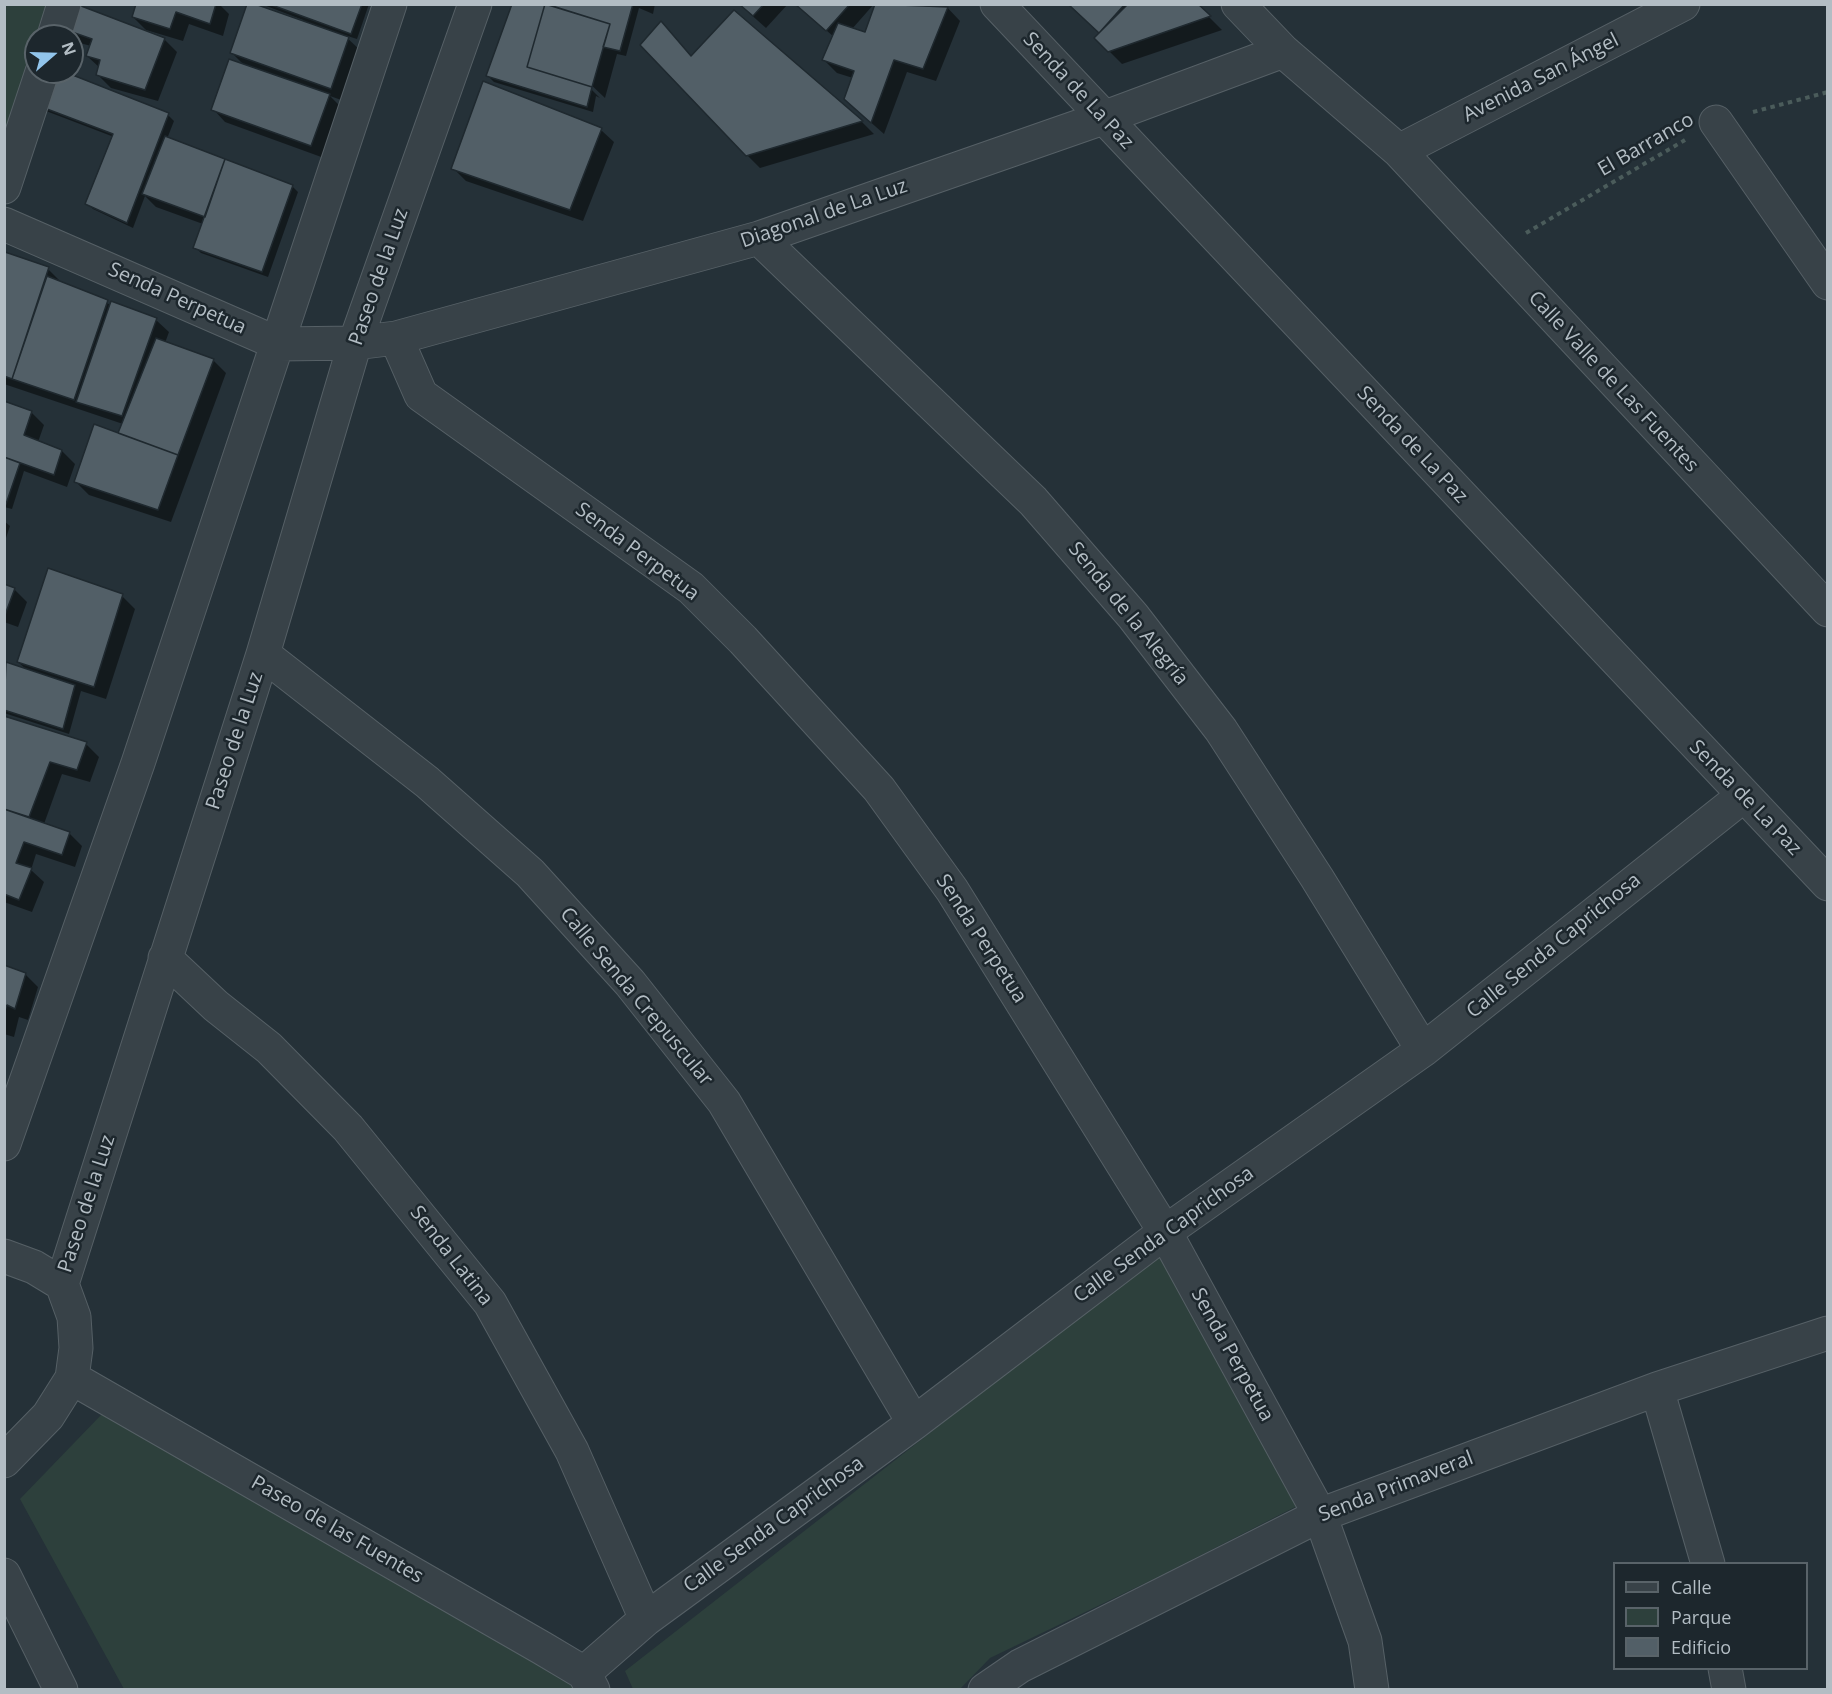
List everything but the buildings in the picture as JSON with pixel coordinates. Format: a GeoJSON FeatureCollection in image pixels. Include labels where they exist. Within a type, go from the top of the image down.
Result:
{"type":"FeatureCollection","features":[{"type":"Feature","properties":{"kind":"street"},"geometry":{"type":"LineString","coordinates":[[58,24],[64,4]]}},
{"type":"Feature","properties":{"kind":"street"},"geometry":{"type":"LineString","coordinates":[[4,1144],[138,764],[390,4]]}},
{"type":"Feature","properties":{"kind":"street","name":"Paseo de la Luz"},"geometry":{"type":"LineString","coordinates":[[4,1461],[48,1416],[72,1378],[76,1348],[74,1317],[62,1284],[263,654],[355,343],[475,4]]}},
{"type":"Feature","properties":{"kind":"street","name":"Senda de La Paz"},"geometry":{"type":"LineString","coordinates":[[997,4],[1827,884]]}},
{"type":"Feature","properties":{"kind":"street"},"geometry":{"type":"LineString","coordinates":[[1238,4],[1283,51],[1399,151]]}},
{"type":"Feature","properties":{"kind":"street","name":"Avenida San Ángel"},"geometry":{"type":"LineString","coordinates":[[1399,151],[1683,4]]}},
{"type":"Feature","properties":{"kind":"street","name":"Diagonal de La Luz"},"geometry":{"type":"LineString","coordinates":[[355,343],[396,338],[759,238],[1103,118],[1283,51]]}},
{"type":"Feature","properties":{"kind":"street"},"geometry":{"type":"LineString","coordinates":[[4,188],[38,84]]}},
{"type":"Feature","properties":{"kind":"street"},"geometry":{"type":"LineString","coordinates":[[1716,122],[1827,283]]}},
{"type":"Feature","properties":{"kind":"street","name":"Calle Valle de Las Fuentes"},"geometry":{"type":"LineString","coordinates":[[1399,151],[1827,610]]}},
{"type":"Feature","properties":{"kind":"street","name":"Senda Perpetua"},"geometry":{"type":"LineString","coordinates":[[4,224],[279,344],[355,343]]}},
{"type":"Feature","properties":{"kind":"street","name":"Senda de la Alegría"},"geometry":{"type":"LineString","coordinates":[[759,238],[1033,501],[1133,615],[1221,730],[1317,878],[1423,1050]]}},
{"type":"Feature","properties":{"kind":"street","name":"Senda Perpetua"},"geometry":{"type":"LineString","coordinates":[[396,338],[421,395],[690,588],[743,640],[879,789],[952,890],[1165,1232],[1320,1515],[1365,1641],[1372,1689]]}},
{"type":"Feature","properties":{"kind":"street","name":"Calle Senda Crepuscular"},"geometry":{"type":"LineString","coordinates":[[263,654],[428,782],[530,873],[630,983],[724,1102],[914,1423]]}},
{"type":"Feature","properties":{"kind":"street","name":"Calle Senda Caprichosa"},"geometry":{"type":"LineString","coordinates":[[588,1681],[646,1618],[914,1423],[1165,1232],[1423,1050],[1743,796]]}},
{"type":"Feature","properties":{"kind":"street","name":"Senda Latina"},"geometry":{"type":"LineString","coordinates":[[165,958],[216,1006],[269,1048],[348,1128],[490,1303],[572,1451],[646,1618]]}},
{"type":"Feature","properties":{"kind":"street"},"geometry":{"type":"LineString","coordinates":[[4,1256],[34,1267],[62,1284]]}},
{"type":"Feature","properties":{"kind":"street","name":"Senda Primaveral"},"geometry":{"type":"LineString","coordinates":[[985,1689],[1020,1666],[1320,1515],[1657,1389],[1827,1333]]}},
{"type":"Feature","properties":{"kind":"street","name":"Paseo de las Fuentes"},"geometry":{"type":"LineString","coordinates":[[72,1378],[588,1681]]}},
{"type":"Feature","properties":{"kind":"street"},"geometry":{"type":"LineString","coordinates":[[1657,1389],[1708,1562]]}},
{"type":"Feature","properties":{"kind":"street"},"geometry":{"type":"LineString","coordinates":[[4,1575],[61,1689]]}},
{"type":"Feature","properties":{"kind":"street"},"geometry":{"type":"LineString","coordinates":[[1725,1670],[1729,1689]]}},
{"type":"Feature","properties":{"kind":"path","name":"El Barranco"},"geometry":{"type":"LineString","coordinates":[[1492,253],[1716,122],[1827,92]]}},
{"type":"Feature","properties":{"kind":"green space"},"geometry":{"type":"Polygon","coordinates":[[[5,5],[64,5],[58,24],[24,24],[24,84],[33,84],[5,187],[5,5]]]}},
{"type":"Feature","properties":{"kind":"green space"},"geometry":{"type":"Polygon","coordinates":[[[1163,1251],[1297,1506],[1162,1575],[990,1658],[960,1689],[633,1689],[625,1671],[1163,1251]]]}},
{"type":"Feature","properties":{"kind":"green space"},"geometry":{"type":"Polygon","coordinates":[[[103,1413],[561,1672],[574,1689],[124,1689],[20,1499],[103,1413]]]}}]}
